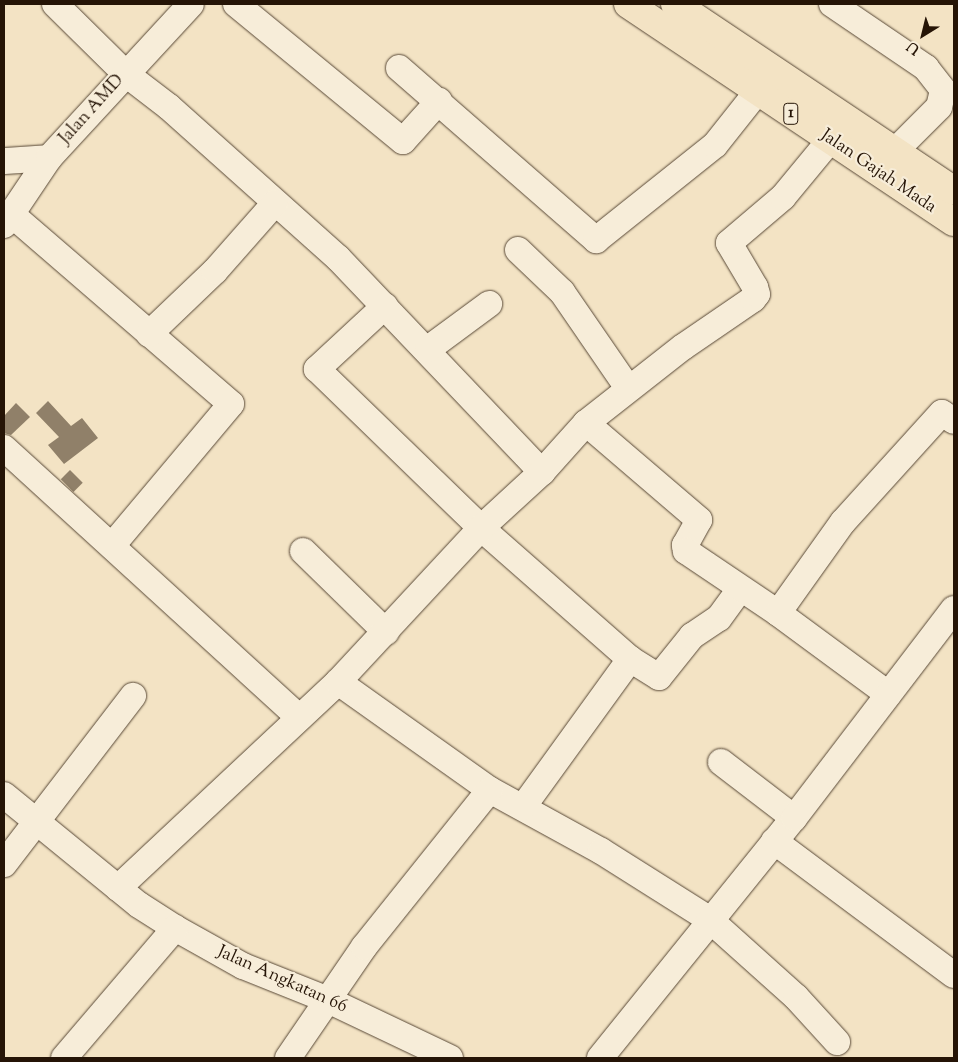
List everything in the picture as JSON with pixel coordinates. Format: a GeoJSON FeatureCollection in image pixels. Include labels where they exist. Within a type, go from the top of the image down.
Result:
{"type":"FeatureCollection","features":[{"type":"Feature","properties":{"kind":"highway","name":"Jalan Gajah Mada"},"geometry":{"type":"LineString","coordinates":[[628,4],[830,140],[952,217]]}},
{"type":"Feature","properties":{"kind":"highway","name":"Jalan Gajah Mada"},"geometry":{"type":"LineString","coordinates":[[675,4],[954,191]]}},
{"type":"Feature","properties":{"kind":"street"},"geometry":{"type":"LineString","coordinates":[[55,4],[126,74],[275,203],[385,306],[428,349],[542,472]]}},
{"type":"Feature","properties":{"kind":"street","name":"Jalan AMD"},"geometry":{"type":"LineString","coordinates":[[7,219],[49,158],[192,4]]}},
{"type":"Feature","properties":{"kind":"street"},"geometry":{"type":"LineString","coordinates":[[236,4],[403,141],[439,102]]}},
{"type":"Feature","properties":{"kind":"street"},"geometry":{"type":"LineString","coordinates":[[832,4],[926,68],[943,90],[939,107],[895,151]]}},
{"type":"Feature","properties":{"kind":"street"},"geometry":{"type":"LineString","coordinates":[[399,68],[596,240],[715,145],[757,92]]}},
{"type":"Feature","properties":{"kind":"street"},"geometry":{"type":"LineString","coordinates":[[118,888],[298,716],[338,682],[481,528],[542,472],[586,423],[628,388],[757,294],[729,243],[784,197],[830,140]]}},
{"type":"Feature","properties":{"kind":"street"},"geometry":{"type":"LineString","coordinates":[[4,161],[49,158]]}},
{"type":"Feature","properties":{"kind":"street"},"geometry":{"type":"LineString","coordinates":[[149,334],[215,271],[275,203]]}},
{"type":"Feature","properties":{"kind":"street"},"geometry":{"type":"LineString","coordinates":[[7,219],[149,334],[231,406],[112,546]]}},
{"type":"Feature","properties":{"kind":"street"},"geometry":{"type":"LineString","coordinates":[[518,250],[562,292],[628,388]]}},
{"type":"Feature","properties":{"kind":"street"},"geometry":{"type":"LineString","coordinates":[[428,349],[489,304]]}},
{"type":"Feature","properties":{"kind":"street"},"geometry":{"type":"LineString","coordinates":[[385,306],[317,370],[481,528],[630,659],[659,677],[692,636],[719,618],[740,588]]}},
{"type":"Feature","properties":{"kind":"street"},"geometry":{"type":"LineString","coordinates":[[778,612],[843,522],[942,413],[954,422]]}},
{"type":"Feature","properties":{"kind":"street"},"geometry":{"type":"LineString","coordinates":[[586,423],[699,520],[685,545],[686,551],[778,612],[888,694]]}},
{"type":"Feature","properties":{"kind":"street"},"geometry":{"type":"LineString","coordinates":[[4,448],[298,716]]}},
{"type":"Feature","properties":{"kind":"street"},"geometry":{"type":"LineString","coordinates":[[303,551],[386,632]]}},
{"type":"Feature","properties":{"kind":"street"},"geometry":{"type":"LineString","coordinates":[[600,1058],[708,919],[794,818],[954,609]]}},
{"type":"Feature","properties":{"kind":"street"},"geometry":{"type":"LineString","coordinates":[[523,806],[630,659]]}},
{"type":"Feature","properties":{"kind":"street"},"geometry":{"type":"LineString","coordinates":[[338,682],[490,790],[523,806],[708,919],[796,997],[837,1042]]}},
{"type":"Feature","properties":{"kind":"street"},"geometry":{"type":"LineString","coordinates":[[4,864],[133,696]]}},
{"type":"Feature","properties":{"kind":"street"},"geometry":{"type":"LineString","coordinates":[[721,762],[794,818]]}},
{"type":"Feature","properties":{"kind":"street"},"geometry":{"type":"LineString","coordinates":[[288,1058],[364,947],[490,790]]}},
{"type":"Feature","properties":{"kind":"street","name":"Jalan Angkatan 66"},"geometry":{"type":"LineString","coordinates":[[4,795],[118,888],[175,928],[243,966],[328,1000],[450,1058]]}},
{"type":"Feature","properties":{"kind":"street"},"geometry":{"type":"LineString","coordinates":[[774,841],[954,975]]}},
{"type":"Feature","properties":{"kind":"street"},"geometry":{"type":"LineString","coordinates":[[64,1058],[175,928]]}},
{"type":"Feature","properties":{"kind":"building"},"geometry":{"type":"Polygon","coordinates":[[[48,401],[71,426],[82,418],[98,438],[64,464],[48,445],[59,437],[36,413],[48,401]]]}},
{"type":"Feature","properties":{"kind":"building"},"geometry":{"type":"Polygon","coordinates":[[[16,403],[30,417],[11,435],[4,433],[4,416],[16,403]]]}},
{"type":"Feature","properties":{"kind":"building"},"geometry":{"type":"Polygon","coordinates":[[[70,470],[83,483],[74,492],[61,479],[70,470]]]}}]}
